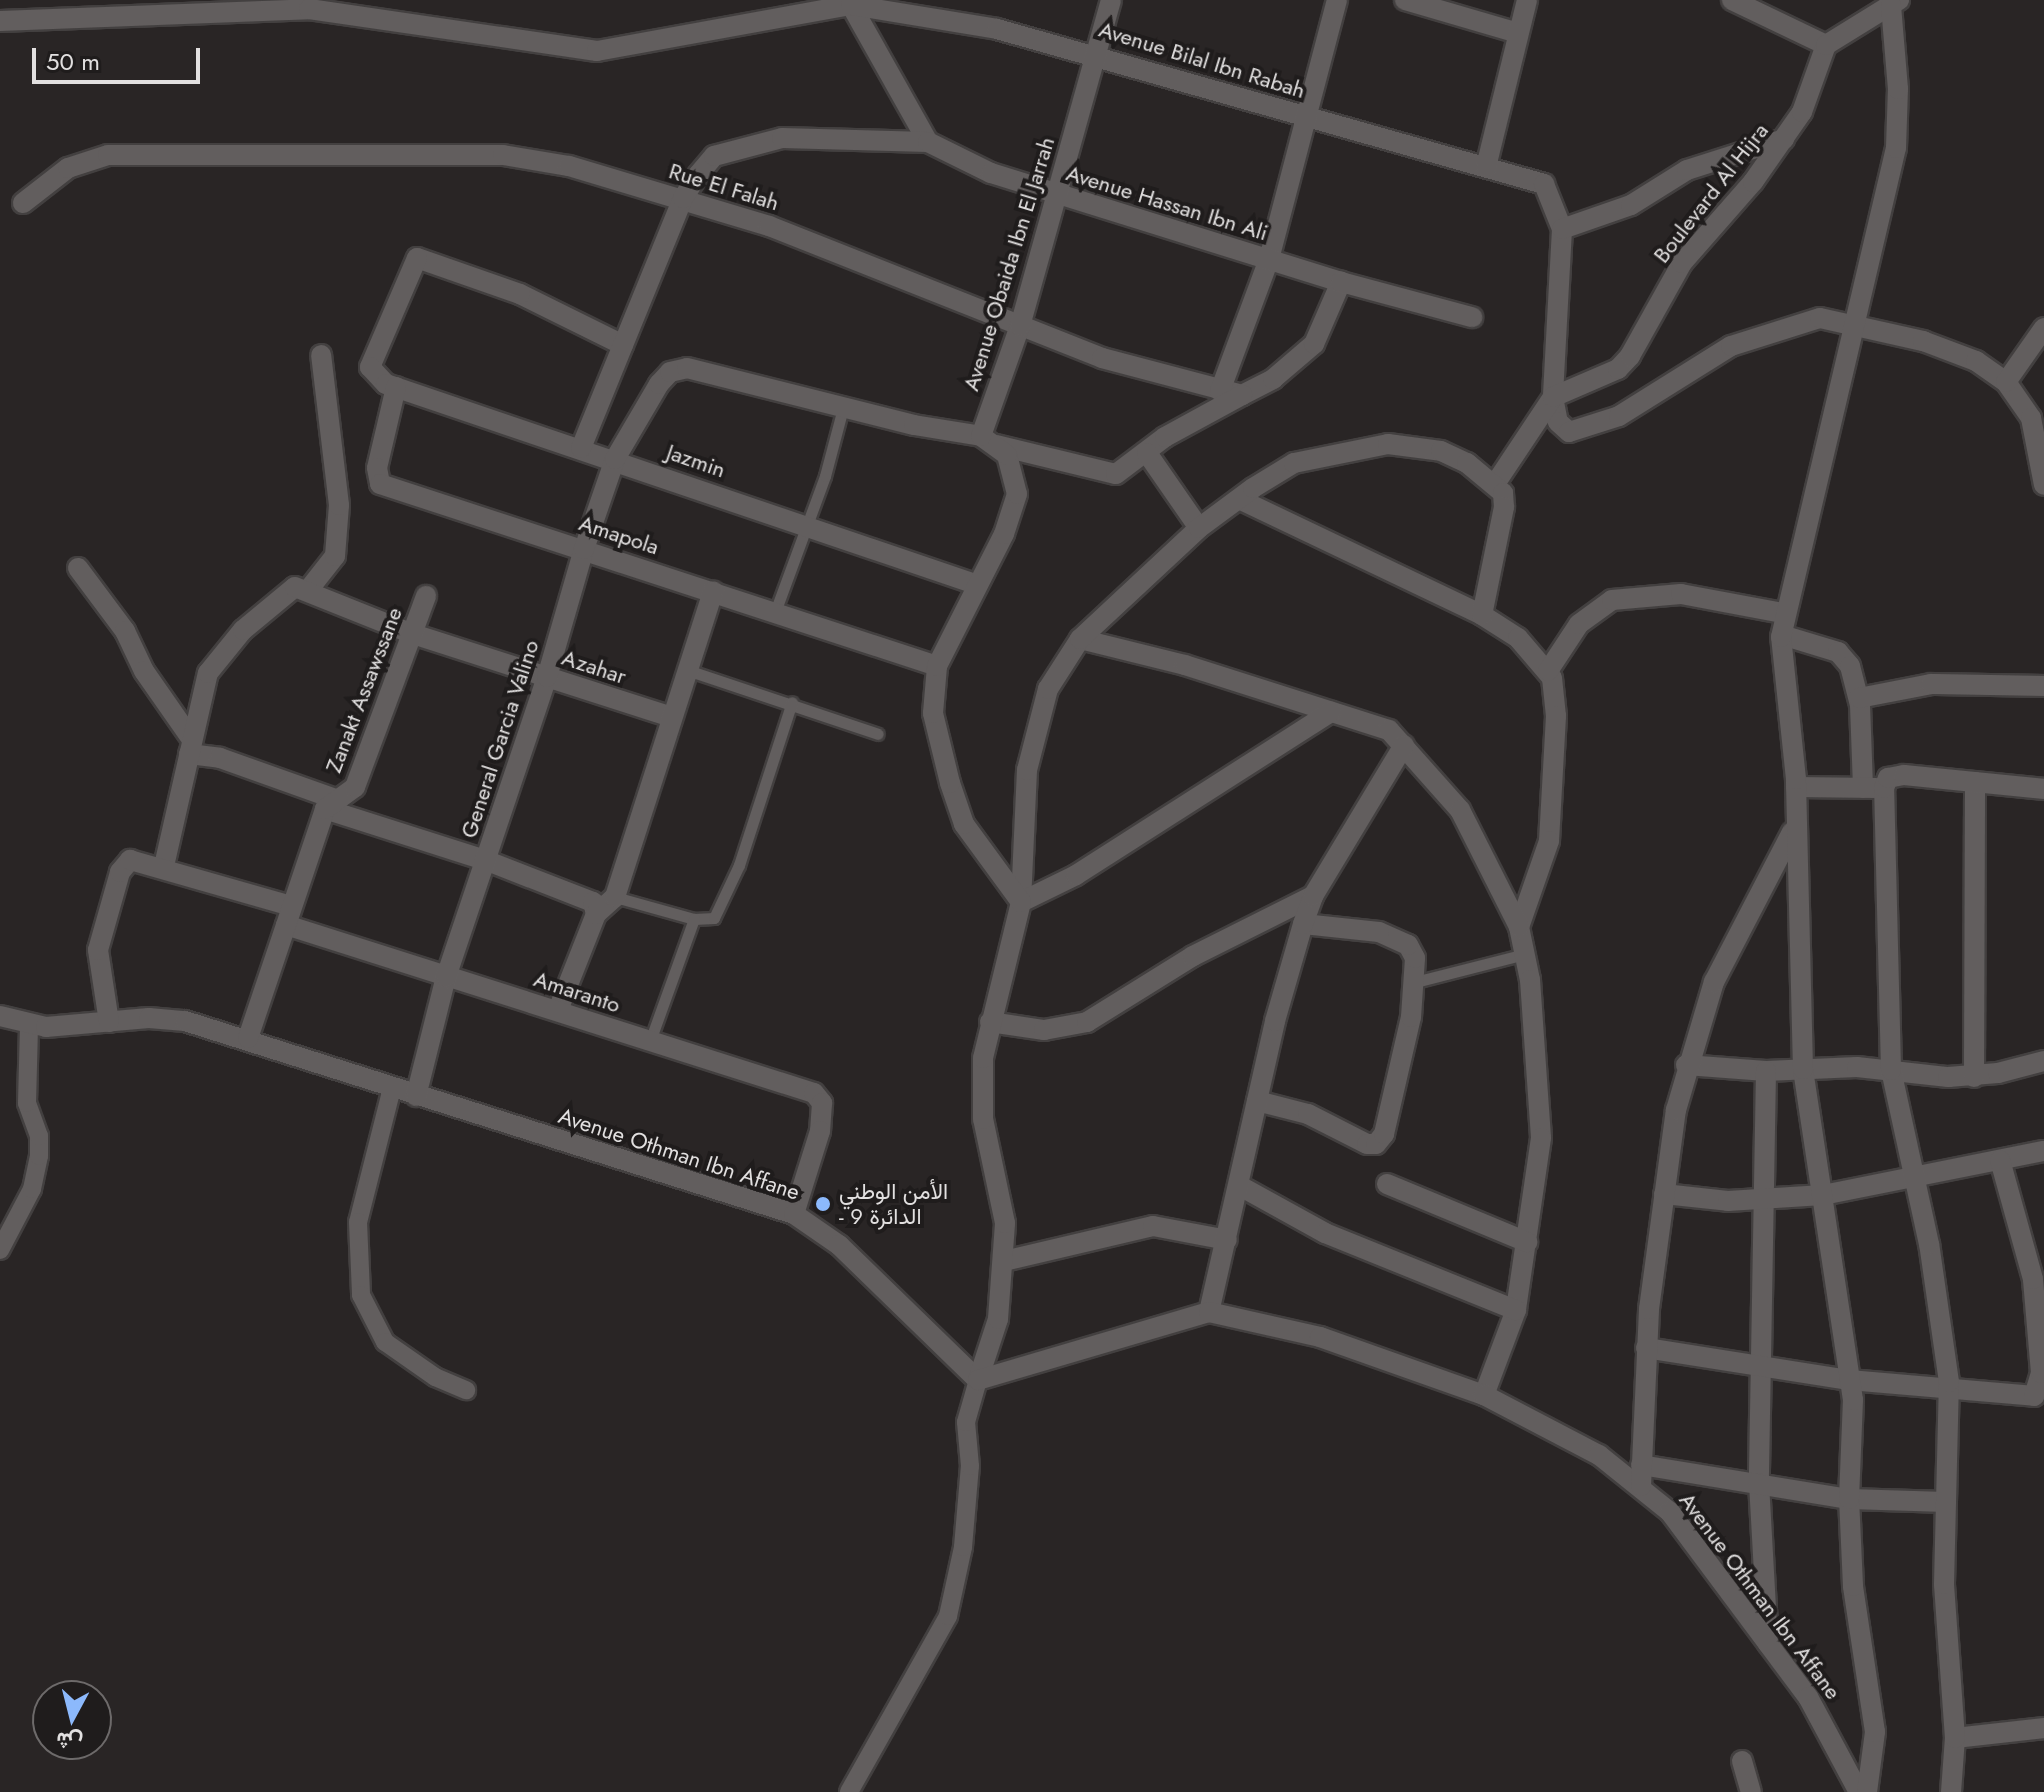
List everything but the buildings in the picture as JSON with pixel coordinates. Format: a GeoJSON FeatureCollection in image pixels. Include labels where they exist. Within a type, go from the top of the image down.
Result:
{"type":"FeatureCollection","features":[{"type":"Feature","properties":{"kind":"street"},"geometry":{"type":"LineString","coordinates":[[238,8],[263,0]]}},
{"type":"Feature","properties":{"kind":"street","name":"Avenue Obaida Ibn El Jarrah"},"geometry":{"type":"LineString","coordinates":[[988,440],[1111,0]]}},
{"type":"Feature","properties":{"kind":"street"},"geometry":{"type":"LineString","coordinates":[[1220,391],[1269,259],[1337,0]]}},
{"type":"Feature","properties":{"kind":"street"},"geometry":{"type":"LineString","coordinates":[[1405,0],[1518,33]]}},
{"type":"Feature","properties":{"kind":"street"},"geometry":{"type":"LineString","coordinates":[[1486,167],[1527,0]]}},
{"type":"Feature","properties":{"kind":"street"},"geometry":{"type":"LineString","coordinates":[[1732,0],[1787,22],[1826,45],[1890,4],[1898,89],[1896,148],[1783,613],[1782,635],[1796,787],[1794,828],[1803,1069],[1849,1380],[1849,1499],[1858,1643],[1875,1732],[1867,1792]]}},
{"type":"Feature","properties":{"kind":"street"},"geometry":{"type":"LineString","coordinates":[[851,5],[928,142]]}},
{"type":"Feature","properties":{"kind":"street","name":"Avenue Bilal Ibn Rabah"},"geometry":{"type":"LineString","coordinates":[[0,21],[238,8],[309,9],[597,51],[851,5],[913,12],[1094,53],[1544,184],[1562,229],[1553,397]]}},
{"type":"Feature","properties":{"kind":"street","name":"Boulevard Al Hijra"},"geometry":{"type":"LineString","coordinates":[[1553,397],[1618,369],[1630,356],[1682,263],[1784,139],[1802,112],[1826,45]]}},
{"type":"Feature","properties":{"kind":"street","name":"Avenue Hassan Ibn Ali"},"geometry":{"type":"LineString","coordinates":[[581,448],[683,198],[714,156],[742,146],[782,138],[928,142],[977,167],[1058,194],[1341,282],[1472,317]]}},
{"type":"Feature","properties":{"kind":"street"},"geometry":{"type":"LineString","coordinates":[[1562,229],[1631,205],[1687,170],[1784,139]]}},
{"type":"Feature","properties":{"kind":"street","name":"Rue El Falah"},"geometry":{"type":"LineString","coordinates":[[23,203],[88,158],[123,155],[503,155],[569,166],[683,198],[855,256],[1020,326],[1145,373],[1242,395]]}},
{"type":"Feature","properties":{"kind":"street"},"geometry":{"type":"LineString","coordinates":[[396,387],[377,379],[370,367],[417,258],[520,294],[623,345]]}},
{"type":"Feature","properties":{"kind":"street"},"geometry":{"type":"LineString","coordinates":[[1242,395],[1273,379],[1314,344],[1341,282]]}},
{"type":"Feature","properties":{"kind":"street"},"geometry":{"type":"LineString","coordinates":[[1553,397],[1558,422],[1575,433],[1619,416],[1707,359],[1763,333],[1820,318],[1923,341],[1976,361],[2006,382],[2031,418],[2044,485]]}},
{"type":"Feature","properties":{"kind":"street"},"geometry":{"type":"LineString","coordinates":[[2006,382],[2044,328]]}},
{"type":"Feature","properties":{"kind":"street"},"geometry":{"type":"LineString","coordinates":[[164,866],[190,745],[215,659],[284,593],[309,589],[335,556],[339,505],[321,355]]}},
{"type":"Feature","properties":{"kind":"street","name":"General Garcia Valino"},"geometry":{"type":"LineString","coordinates":[[416,1096],[446,977],[547,677],[584,549],[615,459],[643,403],[670,372],[687,368],[843,408],[988,440],[1107,474],[1126,471],[1165,437],[1242,395]]}},
{"type":"Feature","properties":{"kind":"street","name":"Jazmin"},"geometry":{"type":"LineString","coordinates":[[396,387],[978,585]]}},
{"type":"Feature","properties":{"kind":"street","name":"Amapola"},"geometry":{"type":"LineString","coordinates":[[396,387],[377,468],[380,484],[937,666]]}},
{"type":"Feature","properties":{"kind":"street"},"geometry":{"type":"LineString","coordinates":[[1495,484],[1553,397]]}},
{"type":"Feature","properties":{"kind":"street"},"geometry":{"type":"LineString","coordinates":[[988,440],[1013,467],[1017,494],[1004,534],[937,666],[933,713],[950,783],[964,824],[1021,902]]}},
{"type":"Feature","properties":{"kind":"street"},"geometry":{"type":"LineString","coordinates":[[849,1792],[948,1616],[963,1547],[970,1466],[966,1422],[998,1319],[1004,1261],[1005,1223],[983,1119],[983,1058],[1021,902],[1027,770],[1034,733],[1048,689],[1080,639],[1199,528],[1239,499],[1294,463],[1388,444],[1441,451],[1495,484],[1504,507],[1482,615]]}},
{"type":"Feature","properties":{"kind":"street"},"geometry":{"type":"LineString","coordinates":[[1147,453],[1199,528]]}},
{"type":"Feature","properties":{"kind":"street"},"geometry":{"type":"LineString","coordinates":[[1239,499],[1482,615],[1518,638],[1548,671],[1556,695],[1554,807],[1542,867],[1519,927]]}},
{"type":"Feature","properties":{"kind":"street"},"geometry":{"type":"LineString","coordinates":[[78,568],[125,631],[144,671],[190,745],[331,804],[588,899],[596,914]]}},
{"type":"Feature","properties":{"kind":"street","name":"Azahar"},"geometry":{"type":"LineString","coordinates":[[309,589],[410,633],[672,717]]}},
{"type":"Feature","properties":{"kind":"street"},"geometry":{"type":"LineString","coordinates":[[558,1010],[596,914],[615,897],[713,591]]}},
{"type":"Feature","properties":{"kind":"street"},"geometry":{"type":"LineString","coordinates":[[1548,671],[1579,624],[1612,600],[1681,594],[1783,613]]}},
{"type":"Feature","properties":{"kind":"street","name":"Zanakt Assawssane"},"geometry":{"type":"LineString","coordinates":[[248,1038],[331,804],[355,787],[426,596]]}},
{"type":"Feature","properties":{"kind":"street"},"geometry":{"type":"LineString","coordinates":[[1782,635],[1838,652],[1850,666],[1859,698],[1863,788]]}},
{"type":"Feature","properties":{"kind":"street"},"geometry":{"type":"LineString","coordinates":[[1080,639],[1185,665],[1389,730],[1460,810],[1519,927],[1525,954],[1541,1126],[1516,1310],[1484,1395]]}},
{"type":"Feature","properties":{"kind":"street"},"geometry":{"type":"LineString","coordinates":[[1859,698],[1931,684],[2044,686]]}},
{"type":"Feature","properties":{"kind":"street"},"geometry":{"type":"LineString","coordinates":[[1021,902],[1076,875],[1331,712]]}},
{"type":"Feature","properties":{"kind":"street"},"geometry":{"type":"LineString","coordinates":[[1209,1312],[1257,1101],[1303,924],[1313,896],[1404,745]]}},
{"type":"Feature","properties":{"kind":"street"},"geometry":{"type":"LineString","coordinates":[[1951,1792],[1955,1738],[1945,1608],[1949,1392],[1931,1257],[1891,1070],[1884,788],[1895,775],[2044,789]]}},
{"type":"Feature","properties":{"kind":"street"},"geometry":{"type":"LineString","coordinates":[[1974,1077],[1975,782]]}},
{"type":"Feature","properties":{"kind":"street"},"geometry":{"type":"LineString","coordinates":[[1796,787],[1884,788]]}},
{"type":"Feature","properties":{"kind":"street"},"geometry":{"type":"LineString","coordinates":[[1641,1486],[1646,1348],[1664,1194],[1686,1065],[1714,982],[1794,828]]}},
{"type":"Feature","properties":{"kind":"street","name":"Amaranto"},"geometry":{"type":"LineString","coordinates":[[109,1022],[97,967],[120,872],[130,860],[164,866],[446,977],[814,1093],[822,1103],[820,1131],[794,1214]]}},
{"type":"Feature","properties":{"kind":"street"},"geometry":{"type":"LineString","coordinates":[[990,1022],[1044,1030],[1087,1022],[1193,956],[1313,896]]}},
{"type":"Feature","properties":{"kind":"street"},"geometry":{"type":"LineString","coordinates":[[1257,1101],[1323,1120],[1367,1144],[1381,1141],[1415,982],[1415,958],[1396,938],[1303,924]]}},
{"type":"Feature","properties":{"kind":"street","name":"Avenue Othman Ibn Affane"},"geometry":{"type":"LineString","coordinates":[[0,1016],[29,1024],[185,1021],[248,1038],[416,1096],[794,1214],[839,1245],[978,1380],[1209,1312],[1320,1337],[1484,1395],[1549,1426],[1641,1486],[1691,1537],[1835,1741],[1859,1792]]}},
{"type":"Feature","properties":{"kind":"street"},"geometry":{"type":"LineString","coordinates":[[0,1250],[32,1189],[39,1156],[39,1136],[27,1103],[29,1024]]}},
{"type":"Feature","properties":{"kind":"street"},"geometry":{"type":"LineString","coordinates":[[1686,1065],[1766,1071],[1891,1070],[1974,1077],[2044,1061]]}},
{"type":"Feature","properties":{"kind":"street"},"geometry":{"type":"LineString","coordinates":[[1766,1071],[1759,1483],[1768,1644]]}},
{"type":"Feature","properties":{"kind":"street"},"geometry":{"type":"LineString","coordinates":[[392,1088],[358,1222],[361,1295],[385,1342],[424,1371],[466,1390]]}},
{"type":"Feature","properties":{"kind":"street"},"geometry":{"type":"LineString","coordinates":[[1664,1194],[1765,1201],[1823,1195],[2044,1151]]}},
{"type":"Feature","properties":{"kind":"street"},"geometry":{"type":"LineString","coordinates":[[1646,1348],[1849,1380],[1949,1392],[2027,1397],[2039,1390],[2033,1279],[2000,1160]]}},
{"type":"Feature","properties":{"kind":"street"},"geometry":{"type":"LineString","coordinates":[[1387,1184],[1527,1242]]}},
{"type":"Feature","properties":{"kind":"street"},"geometry":{"type":"LineString","coordinates":[[1240,1186],[1325,1233],[1516,1310]]}},
{"type":"Feature","properties":{"kind":"street"},"geometry":{"type":"LineString","coordinates":[[1004,1261],[1153,1226],[1227,1240]]}},
{"type":"Feature","properties":{"kind":"street"},"geometry":{"type":"LineString","coordinates":[[1641,1465],[1849,1499],[1946,1502]]}},
{"type":"Feature","properties":{"kind":"street"},"geometry":{"type":"LineString","coordinates":[[1955,1738],[2044,1728]]}},
{"type":"Feature","properties":{"kind":"street"},"geometry":{"type":"LineString","coordinates":[[1742,1761],[1751,1792]]}},
{"type":"Feature","properties":{"kind":"lane"},"geometry":{"type":"LineString","coordinates":[[775,612],[808,525],[843,408]]}},
{"type":"Feature","properties":{"kind":"lane"},"geometry":{"type":"LineString","coordinates":[[687,670],[792,702],[878,734]]}},
{"type":"Feature","properties":{"kind":"lane"},"geometry":{"type":"LineString","coordinates":[[615,897],[694,919],[714,918],[720,910],[792,702]]}},
{"type":"Feature","properties":{"kind":"lane"},"geometry":{"type":"LineString","coordinates":[[650,1041],[694,919]]}},
{"type":"Feature","properties":{"kind":"lane"},"geometry":{"type":"LineString","coordinates":[[1415,982],[1525,954]]}},
{"type":"Feature","properties":{"kind":"place","name":"الأمن الوطني - الدائرة 9"},"geometry":{"type":"Point","coordinates":[823,1204]}}]}
